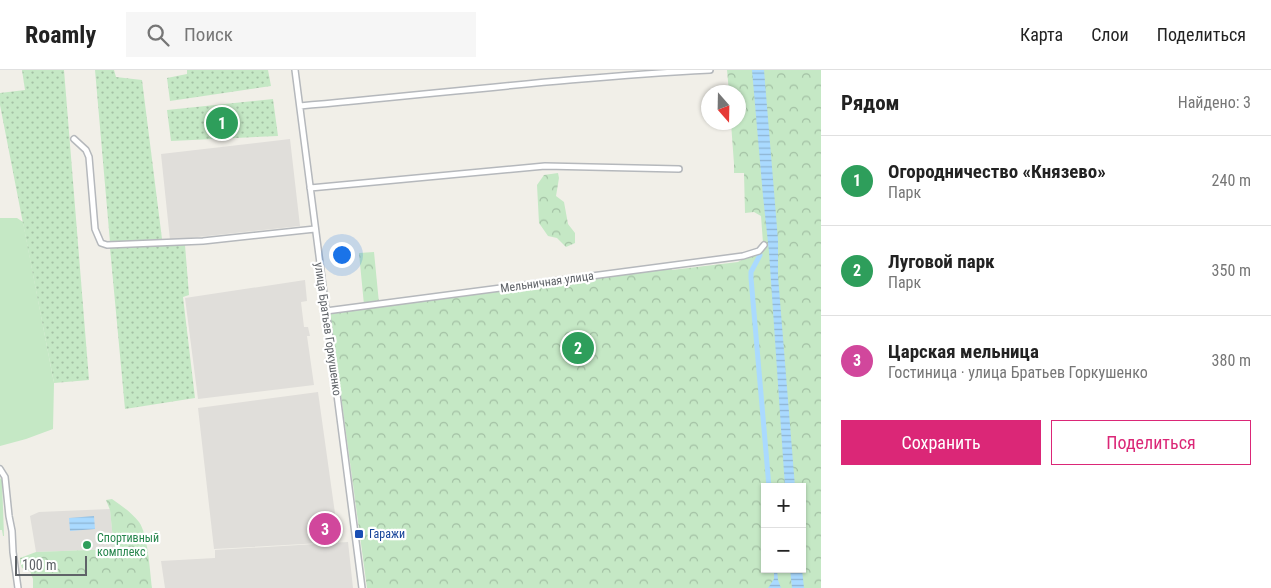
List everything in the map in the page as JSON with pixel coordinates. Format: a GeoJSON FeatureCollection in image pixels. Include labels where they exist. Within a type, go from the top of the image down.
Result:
{"type":"FeatureCollection","features":[{"type":"Feature","properties":{"kind":"street","name":"улица Братьев Горкушенко"},"geometry":{"type":"LineString","coordinates":[[295,70],[362,588]]}},
{"type":"Feature","properties":{"kind":"street"},"geometry":{"type":"LineString","coordinates":[[300,106],[650,73],[710,70]]}},
{"type":"Feature","properties":{"kind":"street"},"geometry":{"type":"LineString","coordinates":[[74,139],[86,150],[89,157],[95,229],[101,243],[203,241],[315,229]]}},
{"type":"Feature","properties":{"kind":"street"},"geometry":{"type":"LineString","coordinates":[[310,188],[545,166],[679,169]]}},
{"type":"Feature","properties":{"kind":"street","name":"Мельничная улица"},"geometry":{"type":"LineString","coordinates":[[326,311],[743,256],[759,250],[764,245]]}},
{"type":"Feature","properties":{"kind":"street"},"geometry":{"type":"LineString","coordinates":[[1,469],[5,477],[18,588]]}},
{"type":"Feature","properties":{"kind":"shaded area"},"geometry":{"type":"Polygon","coordinates":[[[290,139],[300,226],[170,240],[161,154],[290,139]]]}},
{"type":"Feature","properties":{"kind":"shaded area"},"geometry":{"type":"Polygon","coordinates":[[[305,280],[307,301],[301,302],[304,327],[308,327],[310,336],[307,336],[314,385],[198,399],[185,298],[305,280]]]}},
{"type":"Feature","properties":{"kind":"shaded area"},"geometry":{"type":"Polygon","coordinates":[[[318,392],[339,542],[214,549],[198,408],[318,392]]]}},
{"type":"Feature","properties":{"kind":"shaded area"},"geometry":{"type":"Polygon","coordinates":[[[110,509],[114,549],[36,552],[30,516],[39,512],[110,509]]]}},
{"type":"Feature","properties":{"kind":"shaded area"},"geometry":{"type":"Polygon","coordinates":[[[348,542],[353,588],[165,588],[161,561],[215,558],[215,550],[348,542]]]}},
{"type":"Feature","properties":{"kind":"green space"},"geometry":{"type":"Polygon","coordinates":[[[22,70],[64,70],[89,380],[54,383],[0,105],[0,93],[25,90],[22,70]]]}},
{"type":"Feature","properties":{"kind":"green space"},"geometry":{"type":"Polygon","coordinates":[[[95,70],[114,70],[116,77],[142,80],[162,239],[110,242],[95,70]]]}},
{"type":"Feature","properties":{"kind":"green space"},"geometry":{"type":"Polygon","coordinates":[[[187,70],[268,70],[271,86],[170,101],[167,78],[187,74],[187,70]]]}},
{"type":"Feature","properties":{"kind":"green space"},"geometry":{"type":"Polygon","coordinates":[[[727,70],[821,70],[821,588],[367,588],[329,314],[671,268],[672,270],[738,262],[763,243],[761,216],[754,212],[745,213],[744,173],[734,173],[732,130],[746,130],[746,85],[728,85],[727,70]]]}},
{"type":"Feature","properties":{"kind":"green space"},"geometry":{"type":"Polygon","coordinates":[[[273,99],[278,136],[171,141],[167,110],[273,99]]]}},
{"type":"Feature","properties":{"kind":"green space"},"geometry":{"type":"Polygon","coordinates":[[[558,173],[556,196],[564,202],[568,224],[575,233],[575,243],[566,247],[557,238],[548,236],[539,223],[537,185],[544,175],[558,173]]]}},
{"type":"Feature","properties":{"kind":"green space"},"geometry":{"type":"Polygon","coordinates":[[[0,218],[17,218],[23,222],[54,383],[53,429],[0,446],[0,218]]]}},
{"type":"Feature","properties":{"kind":"green space"},"geometry":{"type":"Polygon","coordinates":[[[185,245],[189,295],[183,297],[195,398],[125,409],[110,248],[185,245]]]}},
{"type":"Feature","properties":{"kind":"green space"},"geometry":{"type":"Polygon","coordinates":[[[374,252],[379,303],[364,305],[359,253],[374,252]]]}},
{"type":"Feature","properties":{"kind":"green space"},"geometry":{"type":"Polygon","coordinates":[[[0,478],[2,480],[4,536],[2,530],[0,530],[0,478]]]}},
{"type":"Feature","properties":{"kind":"green space"},"geometry":{"type":"Polygon","coordinates":[[[112,499],[133,515],[142,528],[145,535],[152,588],[33,588],[33,579],[30,571],[22,568],[20,558],[36,552],[114,549],[110,510],[106,500],[112,499]]]}},
{"type":"Feature","properties":{"kind":"water"},"geometry":{"type":"Polygon","coordinates":[[[752,70],[764,70],[795,483],[785,483],[769,252],[752,70]]]}},
{"type":"Feature","properties":{"kind":"water"},"geometry":{"type":"Polygon","coordinates":[[[94,516],[95,529],[70,531],[69,518],[94,516]]]}},
{"type":"Feature","properties":{"kind":"water"},"geometry":{"type":"Polygon","coordinates":[[[774,573],[777,573],[781,588],[768,588],[774,579],[774,573]]]}},
{"type":"Feature","properties":{"kind":"water"},"geometry":{"type":"Polygon","coordinates":[[[790,573],[802,573],[804,588],[792,588],[790,573]]]}},
{"type":"Feature","properties":{"kind":"waterway"},"geometry":{"type":"LineString","coordinates":[[760,255],[751,272],[751,278],[769,483]]}},
{"type":"Feature","properties":{"kind":"place","name":"Огородничество «Князево»"},"geometry":{"type":"Point","coordinates":[222,123]}},
{"type":"Feature","properties":{"kind":"place","name":"Луговой парк"},"geometry":{"type":"Point","coordinates":[578,348]}},
{"type":"Feature","properties":{"kind":"place","name":"Царская мельница"},"geometry":{"type":"Point","coordinates":[325,529]}},
{"type":"Feature","properties":{"kind":"place","name":"Гаражи"},"geometry":{"type":"Point","coordinates":[359,534]}},
{"type":"Feature","properties":{"kind":"place","name":"Спортивный комплекс"},"geometry":{"type":"Point","coordinates":[87,545]}}]}
